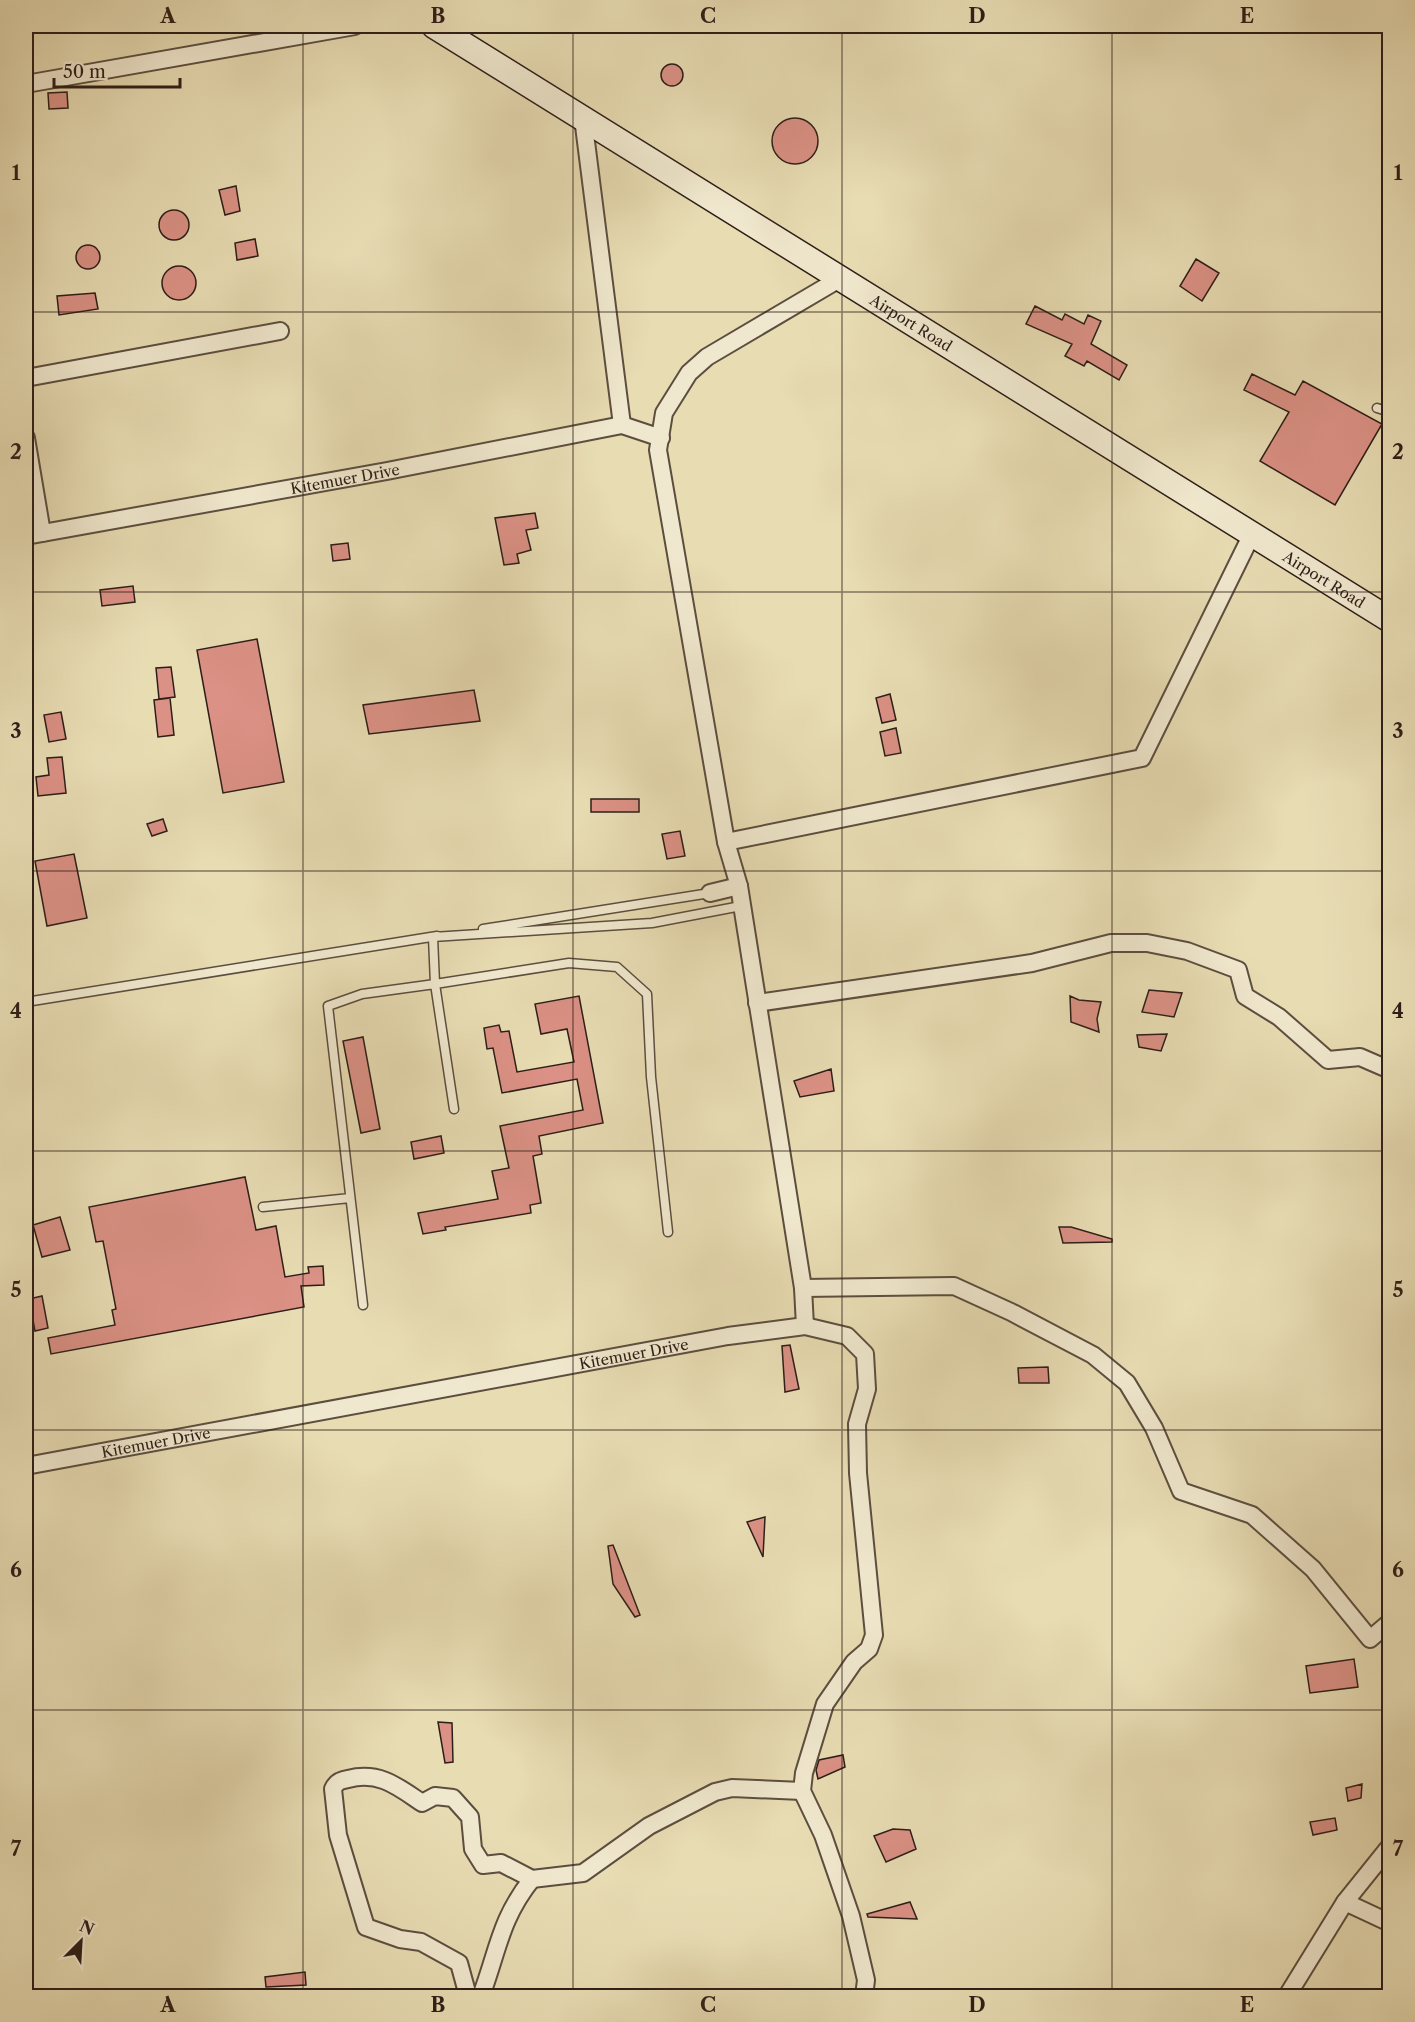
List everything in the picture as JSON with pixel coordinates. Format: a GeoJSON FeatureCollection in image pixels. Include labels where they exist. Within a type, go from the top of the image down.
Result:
{"type":"FeatureCollection","features":[{"type":"Feature","properties":{"kind":"street"},"geometry":{"type":"LineString","coordinates":[[26,84],[355,26]]}},
{"type":"Feature","properties":{"kind":"street","name":"Airport Road"},"geometry":{"type":"LineString","coordinates":[[434,26],[1389,620]]}},
{"type":"Feature","properties":{"kind":"street"},"geometry":{"type":"LineString","coordinates":[[583,118],[622,425]]}},
{"type":"Feature","properties":{"kind":"street"},"geometry":{"type":"LineString","coordinates":[[841,278],[706,357],[689,373],[664,413],[658,450],[726,842],[739,886],[803,1288],[805,1326],[848,1336],[865,1354],[867,1389],[856,1424],[858,1473],[874,1635],[868,1649],[854,1662],[825,1704],[804,1773],[802,1791],[823,1835],[851,1916],[866,1980],[864,1996]]}},
{"type":"Feature","properties":{"kind":"street"},"geometry":{"type":"LineString","coordinates":[[26,378],[280,331]]}},
{"type":"Feature","properties":{"kind":"street","name":"Kitemuer Drive"},"geometry":{"type":"LineString","coordinates":[[34,534],[387,471],[622,425],[661,438]]}},
{"type":"Feature","properties":{"kind":"street"},"geometry":{"type":"LineString","coordinates":[[26,438],[34,534]]}},
{"type":"Feature","properties":{"kind":"street"},"geometry":{"type":"LineString","coordinates":[[726,842],[1142,758],[1252,534]]}},
{"type":"Feature","properties":{"kind":"street"},"geometry":{"type":"LineString","coordinates":[[710,893],[739,886]]}},
{"type":"Feature","properties":{"kind":"street"},"geometry":{"type":"LineString","coordinates":[[757,1004],[1032,963],[1110,943],[1148,943],[1187,951],[1238,970],[1245,996],[1279,1017],[1328,1059],[1360,1057],[1389,1070]]}},
{"type":"Feature","properties":{"kind":"street"},"geometry":{"type":"LineString","coordinates":[[803,1288],[954,1287],[1011,1312],[1093,1355],[1127,1383],[1154,1428],[1181,1491],[1252,1515],[1313,1569],[1370,1639],[1389,1622]]}},
{"type":"Feature","properties":{"kind":"street","name":"Kitemuer Drive"},"geometry":{"type":"LineString","coordinates":[[26,1466],[728,1336],[805,1326]]}},
{"type":"Feature","properties":{"kind":"street"},"geometry":{"type":"LineString","coordinates":[[468,1996],[459,1963],[422,1942],[400,1939],[366,1927],[338,1835],[334,1785],[340,1780],[360,1776],[379,1776],[390,1780],[422,1803],[435,1796],[453,1798],[470,1817],[472,1849],[483,1864],[501,1863],[532,1880],[584,1873],[649,1826],[715,1792],[732,1788],[802,1791]]}},
{"type":"Feature","properties":{"kind":"street"},"geometry":{"type":"LineString","coordinates":[[1287,1996],[1345,1902],[1389,1846]]}},
{"type":"Feature","properties":{"kind":"street"},"geometry":{"type":"LineString","coordinates":[[481,1996],[495,1947],[508,1914],[532,1880]]}},
{"type":"Feature","properties":{"kind":"street"},"geometry":{"type":"LineString","coordinates":[[1345,1902],[1389,1923]]}},
{"type":"Feature","properties":{"kind":"lane"},"geometry":{"type":"LineString","coordinates":[[1377,408],[1389,412]]}},
{"type":"Feature","properties":{"kind":"lane"},"geometry":{"type":"LineString","coordinates":[[26,1002],[710,893]]}},
{"type":"Feature","properties":{"kind":"lane"},"geometry":{"type":"LineString","coordinates":[[433,937],[652,923],[741,906]]}},
{"type":"Feature","properties":{"kind":"lane"},"geometry":{"type":"LineString","coordinates":[[433,937],[435,984],[454,1109]]}},
{"type":"Feature","properties":{"kind":"lane"},"geometry":{"type":"LineString","coordinates":[[363,1305],[328,1006],[362,994],[569,963],[617,967],[647,994],[651,1077],[668,1232]]}},
{"type":"Feature","properties":{"kind":"lane"},"geometry":{"type":"LineString","coordinates":[[263,1207],[350,1198]]}},
{"type":"Feature","properties":{"kind":"building"},"geometry":{"type":"Polygon","coordinates":[[[672,64],[680,67],[683,75],[680,83],[672,86],[664,83],[661,75],[664,67],[672,64]]]}},
{"type":"Feature","properties":{"kind":"building"},"geometry":{"type":"Polygon","coordinates":[[[67,92],[68,108],[49,109],[48,93],[67,92]]]}},
{"type":"Feature","properties":{"kind":"building"},"geometry":{"type":"Polygon","coordinates":[[[795,118],[811,125],[818,141],[811,157],[795,164],[779,157],[772,141],[779,125],[795,118]]]}},
{"type":"Feature","properties":{"kind":"building"},"geometry":{"type":"Polygon","coordinates":[[[236,186],[240,211],[225,215],[219,190],[236,186]]]}},
{"type":"Feature","properties":{"kind":"building"},"geometry":{"type":"Polygon","coordinates":[[[174,210],[185,214],[189,225],[185,236],[174,240],[163,236],[159,225],[163,214],[174,210]]]}},
{"type":"Feature","properties":{"kind":"building"},"geometry":{"type":"Polygon","coordinates":[[[255,239],[258,256],[237,260],[235,243],[255,239]]]}},
{"type":"Feature","properties":{"kind":"building"},"geometry":{"type":"Polygon","coordinates":[[[88,245],[93,246],[99,252],[99,262],[93,268],[88,269],[83,268],[77,262],[76,257],[77,252],[83,246],[88,245]]]}},
{"type":"Feature","properties":{"kind":"building"},"geometry":{"type":"Polygon","coordinates":[[[1196,259],[1219,273],[1202,301],[1180,286],[1196,259]]]}},
{"type":"Feature","properties":{"kind":"building"},"geometry":{"type":"Polygon","coordinates":[[[179,266],[191,271],[196,283],[191,295],[179,300],[167,295],[162,283],[167,271],[179,266]]]}},
{"type":"Feature","properties":{"kind":"building"},"geometry":{"type":"Polygon","coordinates":[[[95,293],[98,309],[59,315],[57,296],[95,293]]]}},
{"type":"Feature","properties":{"kind":"building"},"geometry":{"type":"Polygon","coordinates":[[[1035,306],[1062,320],[1065,314],[1084,324],[1088,315],[1101,321],[1091,344],[1127,365],[1119,380],[1087,361],[1084,366],[1065,356],[1072,344],[1026,324],[1035,306]]]}},
{"type":"Feature","properties":{"kind":"building"},"geometry":{"type":"Polygon","coordinates":[[[1252,374],[1295,395],[1303,381],[1382,424],[1335,505],[1260,461],[1289,412],[1244,390],[1252,374]]]}},
{"type":"Feature","properties":{"kind":"building"},"geometry":{"type":"Polygon","coordinates":[[[535,513],[538,528],[526,530],[531,550],[517,554],[519,563],[504,565],[495,518],[535,513]]]}},
{"type":"Feature","properties":{"kind":"building"},"geometry":{"type":"Polygon","coordinates":[[[348,543],[350,559],[333,561],[331,545],[348,543]]]}},
{"type":"Feature","properties":{"kind":"building"},"geometry":{"type":"Polygon","coordinates":[[[133,586],[135,602],[102,606],[100,590],[133,586]]]}},
{"type":"Feature","properties":{"kind":"building"},"geometry":{"type":"Polygon","coordinates":[[[257,639],[284,782],[223,793],[197,650],[257,639]]]}},
{"type":"Feature","properties":{"kind":"building"},"geometry":{"type":"Polygon","coordinates":[[[171,667],[175,697],[159,699],[156,668],[171,667]]]}},
{"type":"Feature","properties":{"kind":"building"},"geometry":{"type":"Polygon","coordinates":[[[474,690],[480,721],[369,734],[363,705],[474,690]]]}},
{"type":"Feature","properties":{"kind":"building"},"geometry":{"type":"Polygon","coordinates":[[[890,694],[896,720],[882,723],[876,698],[890,694]]]}},
{"type":"Feature","properties":{"kind":"building"},"geometry":{"type":"Polygon","coordinates":[[[170,698],[174,735],[158,737],[154,700],[170,698]]]}},
{"type":"Feature","properties":{"kind":"building"},"geometry":{"type":"Polygon","coordinates":[[[61,712],[66,739],[49,742],[44,715],[61,712]]]}},
{"type":"Feature","properties":{"kind":"building"},"geometry":{"type":"Polygon","coordinates":[[[896,728],[901,753],[885,756],[880,732],[896,728]]]}},
{"type":"Feature","properties":{"kind":"building"},"geometry":{"type":"Polygon","coordinates":[[[62,757],[66,793],[38,796],[36,777],[49,775],[47,758],[62,757]]]}},
{"type":"Feature","properties":{"kind":"building"},"geometry":{"type":"Polygon","coordinates":[[[591,799],[639,799],[639,812],[591,812],[591,799]]]}},
{"type":"Feature","properties":{"kind":"building"},"geometry":{"type":"Polygon","coordinates":[[[163,819],[167,831],[152,836],[147,824],[163,819]]]}},
{"type":"Feature","properties":{"kind":"building"},"geometry":{"type":"Polygon","coordinates":[[[680,831],[685,856],[667,859],[662,834],[680,831]]]}},
{"type":"Feature","properties":{"kind":"building"},"geometry":{"type":"Polygon","coordinates":[[[74,854],[87,918],[47,926],[35,861],[74,854]]]}},
{"type":"Feature","properties":{"kind":"building"},"geometry":{"type":"Polygon","coordinates":[[[1149,990],[1182,993],[1174,1017],[1142,1012],[1149,990]]]}},
{"type":"Feature","properties":{"kind":"building"},"geometry":{"type":"Polygon","coordinates":[[[579,996],[603,1123],[539,1136],[542,1154],[533,1156],[541,1203],[530,1205],[531,1213],[445,1227],[446,1230],[423,1234],[418,1213],[498,1199],[492,1171],[509,1168],[500,1126],[583,1110],[577,1079],[502,1093],[493,1048],[487,1049],[484,1028],[499,1025],[501,1032],[509,1031],[517,1072],[574,1062],[567,1029],[541,1034],[535,1004],[579,996]]]}},
{"type":"Feature","properties":{"kind":"building"},"geometry":{"type":"Polygon","coordinates":[[[1070,996],[1079,1000],[1101,1002],[1097,1019],[1099,1032],[1071,1022],[1070,996]]]}},
{"type":"Feature","properties":{"kind":"building"},"geometry":{"type":"Polygon","coordinates":[[[1167,1034],[1161,1051],[1139,1047],[1137,1035],[1167,1034]]]}},
{"type":"Feature","properties":{"kind":"building"},"geometry":{"type":"Polygon","coordinates":[[[363,1037],[380,1129],[361,1133],[343,1041],[363,1037]]]}},
{"type":"Feature","properties":{"kind":"building"},"geometry":{"type":"Polygon","coordinates":[[[831,1069],[834,1091],[800,1097],[794,1081],[831,1069]]]}},
{"type":"Feature","properties":{"kind":"building"},"geometry":{"type":"Polygon","coordinates":[[[441,1136],[444,1153],[414,1159],[411,1142],[441,1136]]]}},
{"type":"Feature","properties":{"kind":"building"},"geometry":{"type":"Polygon","coordinates":[[[245,1177],[256,1230],[276,1226],[285,1277],[309,1273],[308,1267],[323,1266],[324,1285],[301,1286],[304,1307],[51,1354],[48,1338],[115,1325],[112,1310],[116,1309],[103,1241],[96,1242],[89,1207],[245,1177]]]}},
{"type":"Feature","properties":{"kind":"building"},"geometry":{"type":"Polygon","coordinates":[[[60,1217],[70,1250],[42,1257],[33,1225],[60,1217]]]}},
{"type":"Feature","properties":{"kind":"building"},"geometry":{"type":"Polygon","coordinates":[[[1059,1227],[1071,1227],[1112,1239],[1112,1242],[1063,1243],[1059,1227]]]}},
{"type":"Feature","properties":{"kind":"building"},"geometry":{"type":"Polygon","coordinates":[[[42,1296],[48,1328],[35,1331],[29,1299],[42,1296]]]}},
{"type":"Feature","properties":{"kind":"building"},"geometry":{"type":"Polygon","coordinates":[[[790,1345],[799,1389],[785,1392],[782,1346],[790,1345]]]}},
{"type":"Feature","properties":{"kind":"building"},"geometry":{"type":"Polygon","coordinates":[[[1048,1367],[1049,1383],[1019,1383],[1018,1368],[1048,1367]]]}},
{"type":"Feature","properties":{"kind":"building"},"geometry":{"type":"Polygon","coordinates":[[[765,1517],[763,1557],[747,1522],[765,1517]]]}},
{"type":"Feature","properties":{"kind":"building"},"geometry":{"type":"Polygon","coordinates":[[[613,1545],[640,1615],[635,1617],[613,1584],[608,1546],[613,1545]]]}},
{"type":"Feature","properties":{"kind":"building"},"geometry":{"type":"Polygon","coordinates":[[[1354,1659],[1358,1687],[1310,1693],[1306,1666],[1354,1659]]]}},
{"type":"Feature","properties":{"kind":"building"},"geometry":{"type":"Polygon","coordinates":[[[438,1722],[452,1723],[453,1762],[445,1763],[438,1722]]]}},
{"type":"Feature","properties":{"kind":"building"},"geometry":{"type":"Polygon","coordinates":[[[843,1755],[845,1767],[818,1779],[816,1770],[819,1760],[843,1755]]]}},
{"type":"Feature","properties":{"kind":"building"},"geometry":{"type":"Polygon","coordinates":[[[1362,1784],[1361,1798],[1348,1801],[1346,1788],[1362,1784]]]}},
{"type":"Feature","properties":{"kind":"building"},"geometry":{"type":"Polygon","coordinates":[[[1335,1818],[1337,1830],[1313,1835],[1310,1822],[1335,1818]]]}},
{"type":"Feature","properties":{"kind":"building"},"geometry":{"type":"Polygon","coordinates":[[[893,1829],[910,1830],[916,1849],[886,1862],[874,1836],[893,1829]]]}},
{"type":"Feature","properties":{"kind":"building"},"geometry":{"type":"Polygon","coordinates":[[[910,1902],[917,1919],[868,1917],[867,1914],[910,1902]]]}},
{"type":"Feature","properties":{"kind":"building"},"geometry":{"type":"Polygon","coordinates":[[[305,1972],[306,1985],[266,1987],[265,1977],[305,1972]]]}}]}
